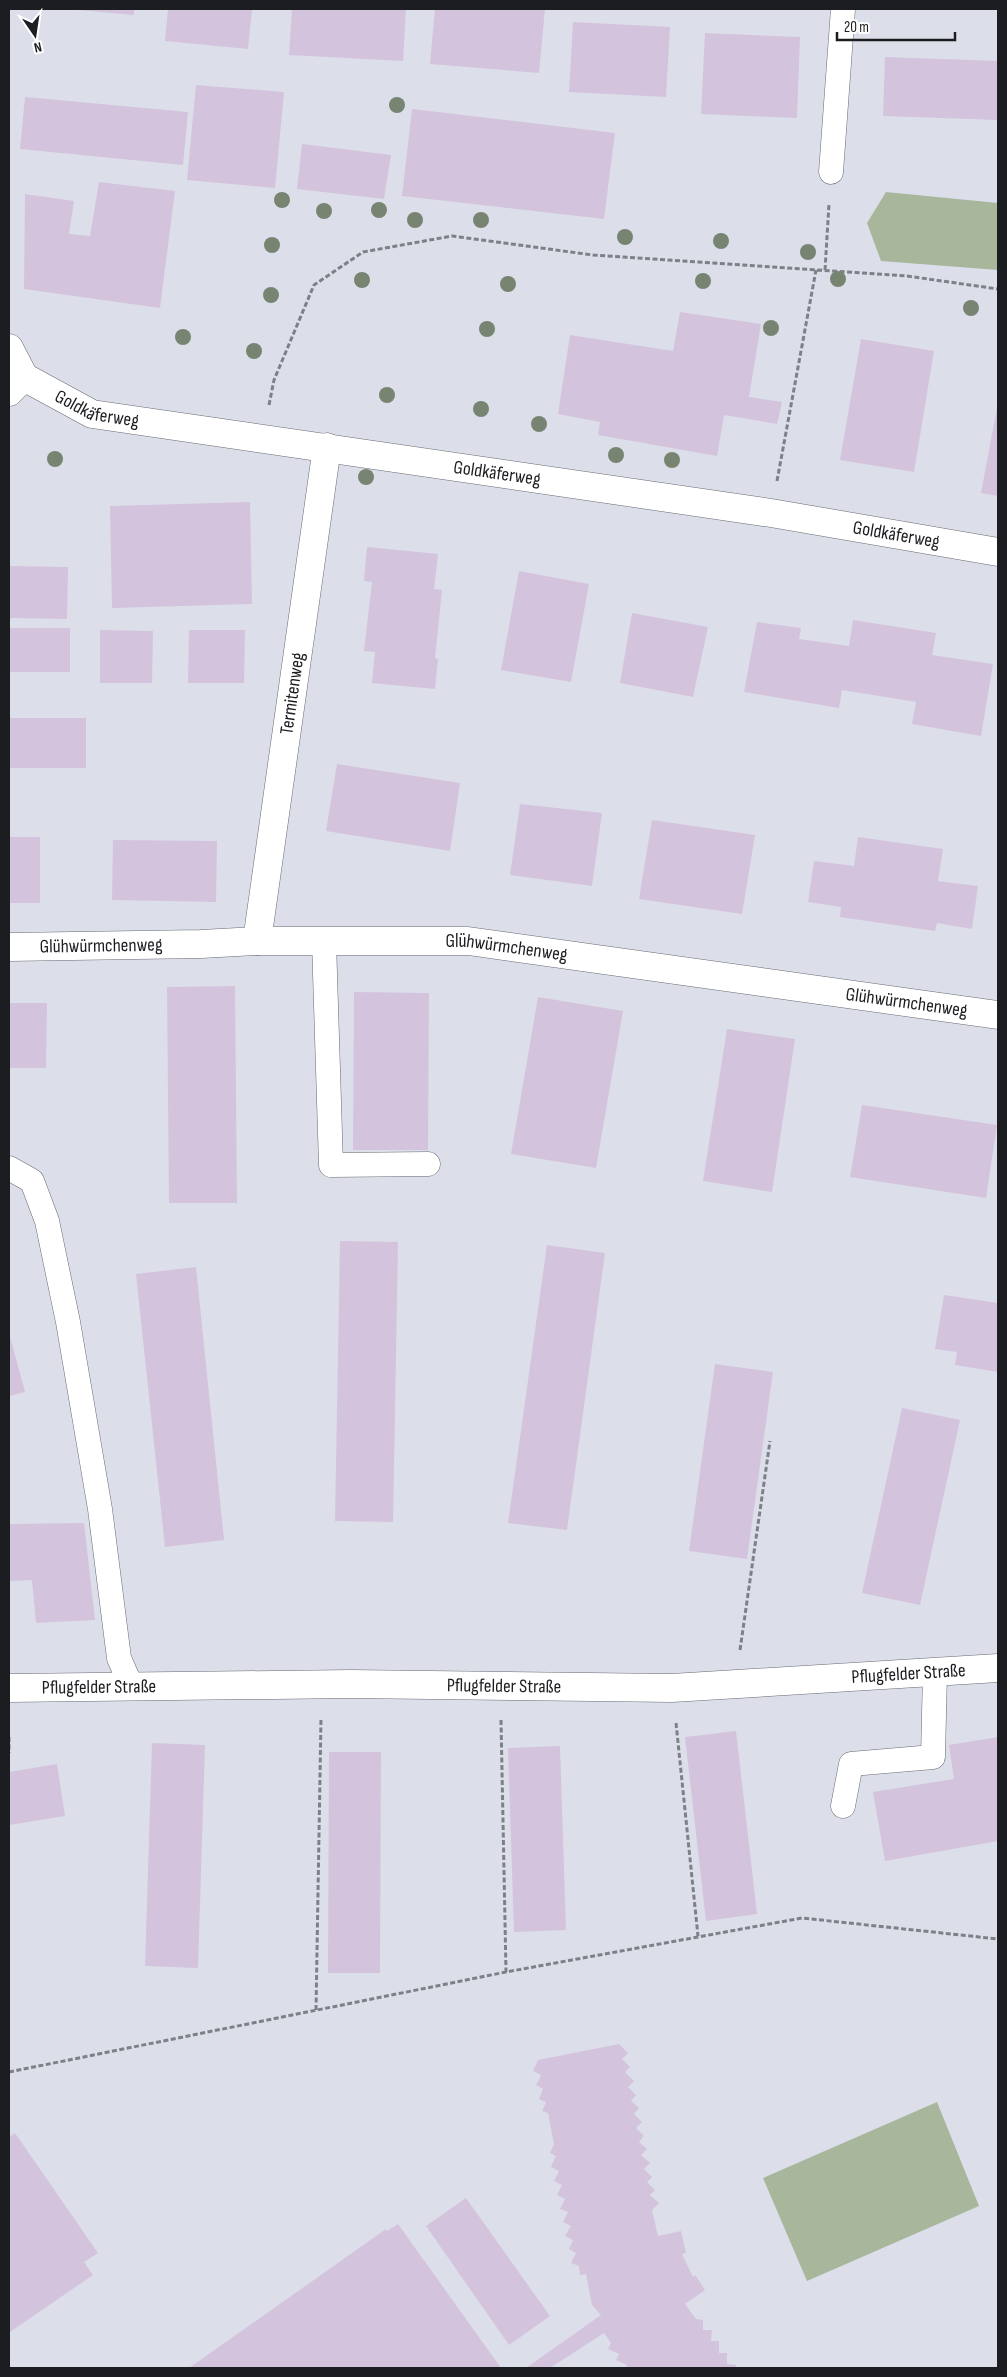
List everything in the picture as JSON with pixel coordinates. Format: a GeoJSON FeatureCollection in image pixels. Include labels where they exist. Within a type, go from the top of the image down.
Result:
{"type":"FeatureCollection","features":[{"type":"Feature","properties":{"kind":"street"},"geometry":{"type":"LineString","coordinates":[[9,348],[17,384]]}},
{"type":"Feature","properties":{"kind":"street","name":"Goldkäferweg"},"geometry":{"type":"LineString","coordinates":[[17,384],[92,414],[771,513],[998,552]]}},
{"type":"Feature","properties":{"kind":"street","name":"Termitenweg"},"geometry":{"type":"LineString","coordinates":[[257,941],[327,447]]}},
{"type":"Feature","properties":{"kind":"street","name":"Glühwürmchenweg"},"geometry":{"type":"LineString","coordinates":[[9,947],[201,944],[257,941],[468,941],[998,1015]]}},
{"type":"Feature","properties":{"kind":"street","name":"Pflugfelder Straße"},"geometry":{"type":"LineString","coordinates":[[9,1688],[351,1684],[672,1688],[998,1668]]}},
{"type":"Feature","properties":{"kind":"lane"},"geometry":{"type":"LineString","coordinates":[[831,172],[843,9]]}},
{"type":"Feature","properties":{"kind":"lane"},"geometry":{"type":"LineString","coordinates":[[324,941],[331,1165],[428,1164]]}},
{"type":"Feature","properties":{"kind":"lane"},"geometry":{"type":"LineString","coordinates":[[9,1168],[32,1181],[47,1221],[68,1322],[98,1500],[119,1658],[131,1686]]}},
{"type":"Feature","properties":{"kind":"lane"},"geometry":{"type":"LineString","coordinates":[[844,1806],[851,1764],[933,1758],[934,1672]]}},
{"type":"Feature","properties":{"kind":"path"},"geometry":{"type":"LineString","coordinates":[[825,270],[831,172]]}},
{"type":"Feature","properties":{"kind":"path"},"geometry":{"type":"LineString","coordinates":[[260,438],[274,380],[314,285],[363,252],[452,236],[593,255],[906,276],[998,289]]}},
{"type":"Feature","properties":{"kind":"path"},"geometry":{"type":"LineString","coordinates":[[771,513],[816,270]]}},
{"type":"Feature","properties":{"kind":"path"},"geometry":{"type":"LineString","coordinates":[[738,1683],[741,1642],[770,1441]]}},
{"type":"Feature","properties":{"kind":"path"},"geometry":{"type":"LineString","coordinates":[[672,1688],[698,1936]]}},
{"type":"Feature","properties":{"kind":"path"},"geometry":{"type":"LineString","coordinates":[[316,2010],[322,1711]]}},
{"type":"Feature","properties":{"kind":"path"},"geometry":{"type":"LineString","coordinates":[[501,1715],[506,1972]]}},
{"type":"Feature","properties":{"kind":"path"},"geometry":{"type":"LineString","coordinates":[[9,1737],[9,1753]]}},
{"type":"Feature","properties":{"kind":"path"},"geometry":{"type":"LineString","coordinates":[[9,2072],[506,1972],[802,1918],[998,1939]]}},
{"type":"Feature","properties":{"kind":"green space"},"geometry":{"type":"Polygon","coordinates":[[[886,192],[998,203],[998,270],[881,261],[867,223],[886,192]]]}},
{"type":"Feature","properties":{"kind":"green space"},"geometry":{"type":"Polygon","coordinates":[[[937,2102],[979,2206],[807,2281],[763,2178],[937,2102]]]}},
{"type":"Feature","properties":{"kind":"building"},"geometry":{"type":"Polygon","coordinates":[[[67,9],[134,9],[134,15],[67,9]]]}},
{"type":"Feature","properties":{"kind":"building"},"geometry":{"type":"Polygon","coordinates":[[[168,9],[252,9],[248,49],[165,41],[168,9]]]}},
{"type":"Feature","properties":{"kind":"building"},"geometry":{"type":"Polygon","coordinates":[[[292,9],[406,9],[403,61],[289,55],[292,9]]]}},
{"type":"Feature","properties":{"kind":"building"},"geometry":{"type":"Polygon","coordinates":[[[435,9],[545,9],[539,73],[430,64],[435,9]]]}},
{"type":"Feature","properties":{"kind":"building"},"geometry":{"type":"Polygon","coordinates":[[[573,22],[670,27],[666,97],[569,92],[573,22]]]}},
{"type":"Feature","properties":{"kind":"building"},"geometry":{"type":"Polygon","coordinates":[[[705,33],[800,37],[797,118],[701,114],[705,33]]]}},
{"type":"Feature","properties":{"kind":"building"},"geometry":{"type":"Polygon","coordinates":[[[885,57],[998,61],[998,120],[883,116],[885,57]]]}},
{"type":"Feature","properties":{"kind":"building"},"geometry":{"type":"Polygon","coordinates":[[[196,85],[284,92],[275,188],[187,180],[196,85]]]}},
{"type":"Feature","properties":{"kind":"building"},"geometry":{"type":"Polygon","coordinates":[[[25,97],[188,112],[183,165],[20,149],[25,97]]]}},
{"type":"Feature","properties":{"kind":"building"},"geometry":{"type":"Polygon","coordinates":[[[412,109],[615,133],[604,219],[402,196],[412,109]]]}},
{"type":"Feature","properties":{"kind":"building"},"geometry":{"type":"Polygon","coordinates":[[[302,144],[391,155],[384,199],[297,189],[302,144]]]}},
{"type":"Feature","properties":{"kind":"building"},"geometry":{"type":"Polygon","coordinates":[[[99,182],[175,191],[160,308],[24,289],[25,194],[74,201],[69,234],[90,236],[99,182]]]}},
{"type":"Feature","properties":{"kind":"building"},"geometry":{"type":"Polygon","coordinates":[[[680,312],[761,324],[749,397],[782,402],[777,424],[724,415],[717,456],[598,435],[600,422],[558,414],[570,335],[673,351],[680,312]]]}},
{"type":"Feature","properties":{"kind":"building"},"geometry":{"type":"Polygon","coordinates":[[[861,339],[934,351],[914,472],[840,460],[861,339]]]}},
{"type":"Feature","properties":{"kind":"building"},"geometry":{"type":"Polygon","coordinates":[[[998,408],[998,496],[981,493],[998,408]]]}},
{"type":"Feature","properties":{"kind":"building"},"geometry":{"type":"Polygon","coordinates":[[[250,502],[252,604],[112,608],[110,506],[250,502]]]}},
{"type":"Feature","properties":{"kind":"building"},"geometry":{"type":"Polygon","coordinates":[[[367,547],[438,554],[434,589],[442,590],[435,658],[438,659],[435,689],[372,683],[375,652],[364,651],[372,582],[364,581],[367,547]]]}},
{"type":"Feature","properties":{"kind":"building"},"geometry":{"type":"Polygon","coordinates":[[[9,566],[68,567],[67,619],[9,618],[9,566]]]}},
{"type":"Feature","properties":{"kind":"building"},"geometry":{"type":"Polygon","coordinates":[[[519,571],[589,584],[571,682],[501,670],[519,571]]]}},
{"type":"Feature","properties":{"kind":"building"},"geometry":{"type":"Polygon","coordinates":[[[632,613],[708,627],[693,697],[620,683],[632,613]]]}},
{"type":"Feature","properties":{"kind":"building"},"geometry":{"type":"Polygon","coordinates":[[[853,620],[936,633],[932,655],[993,664],[981,736],[912,724],[916,702],[842,690],[839,708],[744,692],[757,622],[801,628],[799,639],[849,646],[853,620]]]}},
{"type":"Feature","properties":{"kind":"building"},"geometry":{"type":"Polygon","coordinates":[[[9,628],[70,628],[70,672],[9,672],[9,628]]]}},
{"type":"Feature","properties":{"kind":"building"},"geometry":{"type":"Polygon","coordinates":[[[100,630],[153,631],[152,683],[100,683],[100,630]]]}},
{"type":"Feature","properties":{"kind":"building"},"geometry":{"type":"Polygon","coordinates":[[[189,630],[245,630],[244,683],[188,683],[189,630]]]}},
{"type":"Feature","properties":{"kind":"building"},"geometry":{"type":"Polygon","coordinates":[[[9,718],[86,718],[86,768],[9,768],[9,718]]]}},
{"type":"Feature","properties":{"kind":"building"},"geometry":{"type":"Polygon","coordinates":[[[337,764],[460,783],[450,851],[326,831],[337,764]]]}},
{"type":"Feature","properties":{"kind":"building"},"geometry":{"type":"Polygon","coordinates":[[[520,804],[602,813],[592,886],[510,875],[520,804]]]}},
{"type":"Feature","properties":{"kind":"building"},"geometry":{"type":"Polygon","coordinates":[[[652,820],[755,835],[742,914],[639,899],[652,820]]]}},
{"type":"Feature","properties":{"kind":"building"},"geometry":{"type":"Polygon","coordinates":[[[9,837],[40,837],[40,903],[9,903],[9,837]]]}},
{"type":"Feature","properties":{"kind":"building"},"geometry":{"type":"Polygon","coordinates":[[[858,837],[943,849],[938,881],[978,886],[972,929],[937,923],[935,931],[840,917],[841,907],[808,902],[814,861],[854,866],[858,837]]]}},
{"type":"Feature","properties":{"kind":"building"},"geometry":{"type":"Polygon","coordinates":[[[113,840],[217,841],[216,902],[112,900],[113,840]]]}},
{"type":"Feature","properties":{"kind":"building"},"geometry":{"type":"Polygon","coordinates":[[[235,986],[237,1203],[169,1203],[167,987],[235,986]]]}},
{"type":"Feature","properties":{"kind":"building"},"geometry":{"type":"Polygon","coordinates":[[[354,992],[429,993],[428,1150],[353,1150],[354,992]]]}},
{"type":"Feature","properties":{"kind":"building"},"geometry":{"type":"Polygon","coordinates":[[[538,997],[623,1011],[596,1168],[511,1154],[538,997]]]}},
{"type":"Feature","properties":{"kind":"building"},"geometry":{"type":"Polygon","coordinates":[[[9,1003],[47,1003],[46,1068],[9,1068],[9,1003]]]}},
{"type":"Feature","properties":{"kind":"building"},"geometry":{"type":"Polygon","coordinates":[[[727,1029],[795,1039],[772,1192],[703,1181],[727,1029]]]}},
{"type":"Feature","properties":{"kind":"building"},"geometry":{"type":"Polygon","coordinates":[[[862,1105],[997,1125],[986,1198],[850,1177],[862,1105]]]}},
{"type":"Feature","properties":{"kind":"building"},"geometry":{"type":"Polygon","coordinates":[[[340,1241],[398,1242],[393,1522],[335,1521],[340,1241]]]}},
{"type":"Feature","properties":{"kind":"building"},"geometry":{"type":"Polygon","coordinates":[[[547,1245],[605,1253],[567,1530],[508,1523],[547,1245]]]}},
{"type":"Feature","properties":{"kind":"building"},"geometry":{"type":"Polygon","coordinates":[[[196,1267],[224,1540],[165,1547],[136,1274],[196,1267]]]}},
{"type":"Feature","properties":{"kind":"building"},"geometry":{"type":"Polygon","coordinates":[[[944,1295],[998,1303],[998,1372],[955,1365],[957,1352],[935,1349],[944,1295]]]}},
{"type":"Feature","properties":{"kind":"building"},"geometry":{"type":"Polygon","coordinates":[[[9,1333],[25,1392],[9,1396],[9,1333]]]}},
{"type":"Feature","properties":{"kind":"building"},"geometry":{"type":"Polygon","coordinates":[[[715,1364],[773,1372],[747,1559],[689,1551],[715,1364]]]}},
{"type":"Feature","properties":{"kind":"building"},"geometry":{"type":"Polygon","coordinates":[[[902,1408],[960,1420],[920,1605],[862,1593],[902,1408]]]}},
{"type":"Feature","properties":{"kind":"building"},"geometry":{"type":"Polygon","coordinates":[[[84,1523],[95,1620],[36,1623],[32,1580],[9,1581],[9,1524],[84,1523]]]}},
{"type":"Feature","properties":{"kind":"building"},"geometry":{"type":"Polygon","coordinates":[[[736,1731],[757,1914],[706,1921],[685,1737],[736,1731]]]}},
{"type":"Feature","properties":{"kind":"building"},"geometry":{"type":"Polygon","coordinates":[[[998,1737],[998,1841],[885,1861],[873,1792],[954,1779],[949,1745],[998,1737]]]}},
{"type":"Feature","properties":{"kind":"building"},"geometry":{"type":"Polygon","coordinates":[[[152,1743],[205,1745],[198,1968],[145,1966],[152,1743]]]}},
{"type":"Feature","properties":{"kind":"building"},"geometry":{"type":"Polygon","coordinates":[[[560,1746],[566,1930],[514,1932],[508,1748],[560,1746]]]}},
{"type":"Feature","properties":{"kind":"building"},"geometry":{"type":"Polygon","coordinates":[[[329,1752],[381,1752],[380,1973],[328,1973],[329,1752]]]}},
{"type":"Feature","properties":{"kind":"building"},"geometry":{"type":"Polygon","coordinates":[[[57,1764],[65,1816],[9,1825],[9,1772],[57,1764]]]}},
{"type":"Feature","properties":{"kind":"building"},"geometry":{"type":"Polygon","coordinates":[[[619,2044],[628,2053],[622,2059],[630,2067],[625,2072],[634,2081],[628,2087],[636,2095],[631,2101],[639,2108],[634,2114],[642,2122],[636,2128],[644,2136],[639,2142],[647,2149],[641,2155],[650,2163],[644,2169],[652,2177],[647,2182],[655,2190],[650,2195],[659,2203],[652,2210],[658,2236],[681,2231],[686,2253],[682,2254],[693,2277],[695,2275],[705,2290],[685,2304],[696,2319],[703,2320],[703,2330],[712,2330],[711,2341],[719,2341],[719,2353],[727,2353],[727,2364],[736,2365],[736,2368],[626,2368],[627,2365],[616,2360],[619,2354],[608,2349],[611,2343],[604,2333],[550,2368],[526,2368],[601,2315],[592,2305],[586,2274],[580,2275],[579,2266],[571,2263],[576,2253],[569,2249],[573,2240],[565,2236],[571,2226],[563,2222],[568,2212],[560,2209],[565,2199],[557,2195],[562,2185],[554,2181],[559,2171],[551,2167],[556,2156],[550,2153],[554,2144],[548,2113],[542,2111],[546,2102],[539,2099],[543,2089],[536,2085],[541,2075],[533,2071],[538,2060],[619,2044]]]}},
{"type":"Feature","properties":{"kind":"building"},"geometry":{"type":"Polygon","coordinates":[[[15,2133],[98,2253],[84,2262],[93,2275],[10,2332],[9,2137],[15,2133]]]}},
{"type":"Feature","properties":{"kind":"building"},"geometry":{"type":"Polygon","coordinates":[[[466,2198],[550,2316],[509,2345],[426,2226],[466,2198]]]}},
{"type":"Feature","properties":{"kind":"building"},"geometry":{"type":"Polygon","coordinates":[[[398,2224],[501,2368],[189,2368],[386,2229],[387,2231],[398,2224]]]}}]}
